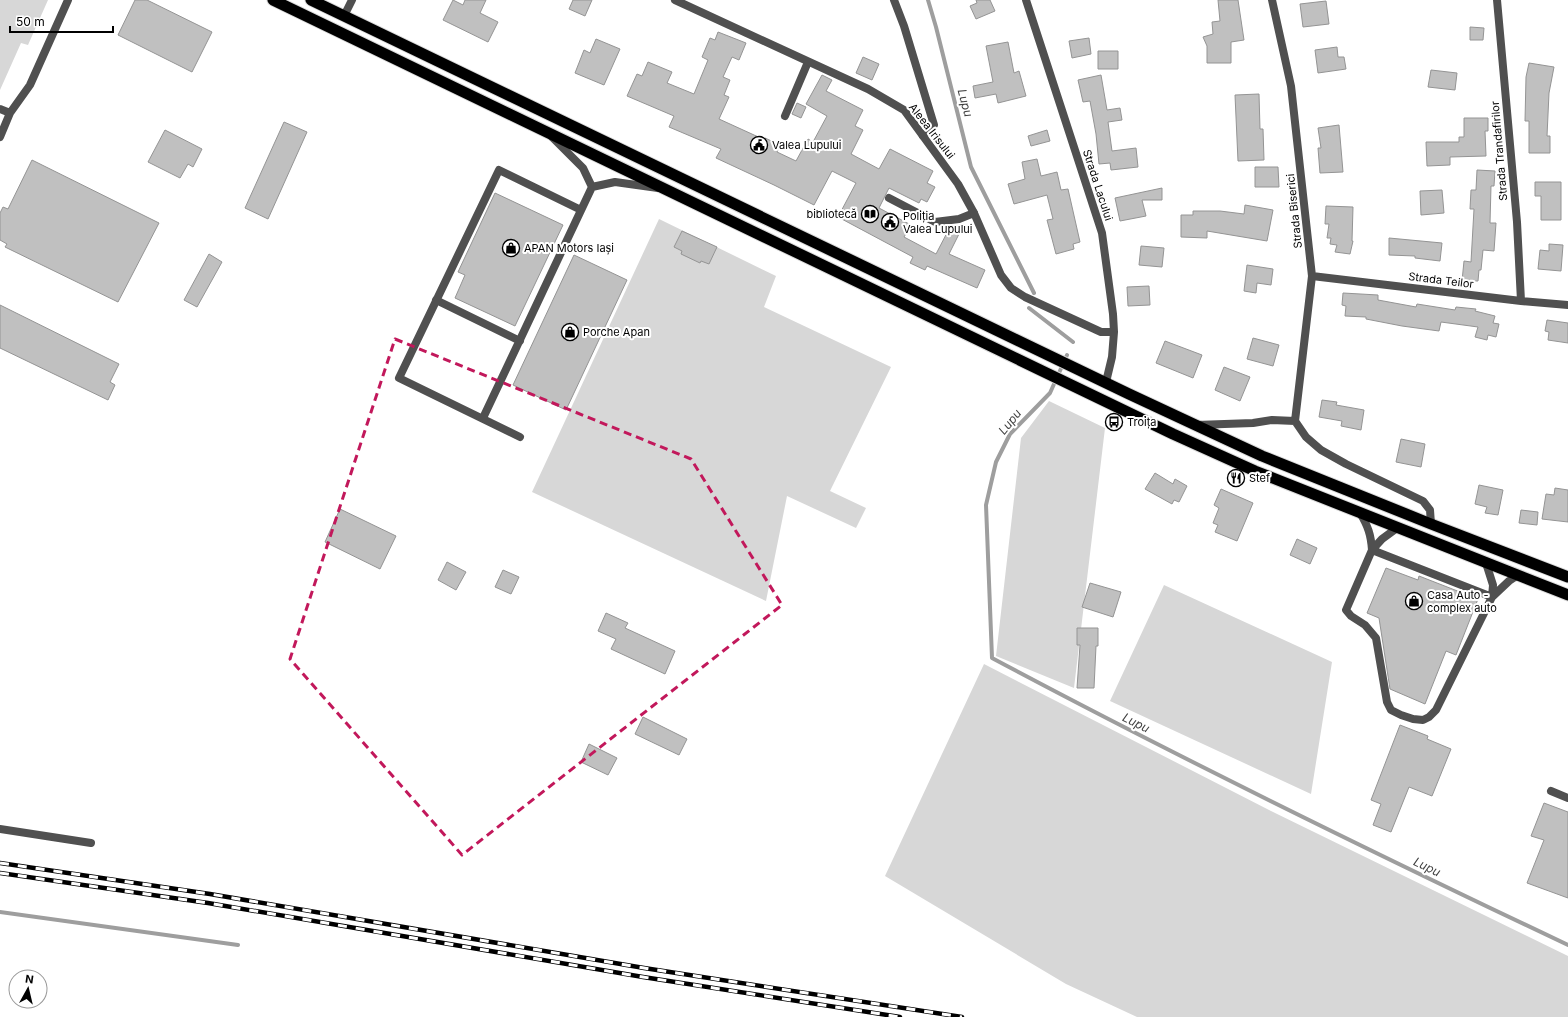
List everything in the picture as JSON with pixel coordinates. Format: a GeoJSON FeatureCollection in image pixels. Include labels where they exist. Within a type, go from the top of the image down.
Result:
{"type":"FeatureCollection","features":[{"type":"Feature","properties":{"kind":"highway"},"geometry":{"type":"LineString","coordinates":[[273,0],[1173,434],[1255,471],[1568,595]]}},
{"type":"Feature","properties":{"kind":"highway"},"geometry":{"type":"LineString","coordinates":[[311,0],[1194,425],[1262,456],[1430,524],[1568,577]]}},
{"type":"Feature","properties":{"kind":"street"},"geometry":{"type":"LineString","coordinates":[[0,137],[10,113],[30,85],[68,0]]}},
{"type":"Feature","properties":{"kind":"street"},"geometry":{"type":"LineString","coordinates":[[344,16],[352,0]]}},
{"type":"Feature","properties":{"kind":"street","name":"Aleea Irisului"},"geometry":{"type":"LineString","coordinates":[[675,0],[868,89],[904,110],[958,184],[974,213],[1001,275],[1011,288],[1025,298],[1101,332],[1114,332]]}},
{"type":"Feature","properties":{"kind":"street"},"geometry":{"type":"LineString","coordinates":[[894,0],[904,26],[934,125],[923,136]]}},
{"type":"Feature","properties":{"kind":"street","name":"Strada Lacului"},"geometry":{"type":"LineString","coordinates":[[1026,0],[1102,233],[1114,332],[1112,357],[1106,382]]}},
{"type":"Feature","properties":{"kind":"street","name":"Strada Biserici"},"geometry":{"type":"LineString","coordinates":[[1272,0],[1291,86],[1312,276],[1295,421]]}},
{"type":"Feature","properties":{"kind":"street","name":"Strada Trandafirilor"},"geometry":{"type":"LineString","coordinates":[[1497,0],[1517,222],[1521,301]]}},
{"type":"Feature","properties":{"kind":"street"},"geometry":{"type":"LineString","coordinates":[[785,116],[808,62]]}},
{"type":"Feature","properties":{"kind":"street"},"geometry":{"type":"LineString","coordinates":[[0,109],[10,113]]}},
{"type":"Feature","properties":{"kind":"street"},"geometry":{"type":"LineString","coordinates":[[547,132],[583,168],[592,187]]}},
{"type":"Feature","properties":{"kind":"street"},"geometry":{"type":"LineString","coordinates":[[520,437],[399,378],[499,170],[581,210]]}},
{"type":"Feature","properties":{"kind":"street"},"geometry":{"type":"LineString","coordinates":[[592,187],[615,182],[665,190]]}},
{"type":"Feature","properties":{"kind":"street"},"geometry":{"type":"LineString","coordinates":[[483,418],[592,187]]}},
{"type":"Feature","properties":{"kind":"street"},"geometry":{"type":"LineString","coordinates":[[889,198],[936,222],[959,219],[974,213]]}},
{"type":"Feature","properties":{"kind":"street","name":"Strada Teilor"},"geometry":{"type":"LineString","coordinates":[[1312,276],[1521,301],[1568,305]]}},
{"type":"Feature","properties":{"kind":"street"},"geometry":{"type":"LineString","coordinates":[[436,300],[520,340]]}},
{"type":"Feature","properties":{"kind":"street"},"geometry":{"type":"LineString","coordinates":[[1194,425],[1253,423],[1272,420],[1295,421],[1306,437],[1321,450],[1346,464],[1423,501],[1430,510],[1430,524]]}},
{"type":"Feature","properties":{"kind":"street"},"geometry":{"type":"LineString","coordinates":[[1360,513],[1368,526],[1371,535],[1372,550]]}},
{"type":"Feature","properties":{"kind":"street"},"geometry":{"type":"LineString","coordinates":[[1397,528],[1382,539],[1372,550],[1346,610],[1351,616],[1365,625],[1376,638],[1387,702],[1391,710],[1401,715],[1423,720],[1429,717],[1436,710],[1492,597],[1509,581],[1518,575]]}},
{"type":"Feature","properties":{"kind":"street"},"geometry":{"type":"LineString","coordinates":[[1372,550],[1492,597]]}},
{"type":"Feature","properties":{"kind":"street"},"geometry":{"type":"LineString","coordinates":[[1486,563],[1493,585],[1492,597]]}},
{"type":"Feature","properties":{"kind":"street"},"geometry":{"type":"LineString","coordinates":[[1551,791],[1568,798]]}},
{"type":"Feature","properties":{"kind":"street"},"geometry":{"type":"LineString","coordinates":[[0,829],[91,843]]}},
{"type":"Feature","properties":{"kind":"highlighted area"},"geometry":{"type":"Polygon","coordinates":[[[395,339],[691,459],[782,605],[462,855],[290,659],[395,339]]]}},
{"type":"Feature","properties":{"kind":"shaded area"},"geometry":{"type":"Polygon","coordinates":[[[0,0],[48,0],[28,45],[21,43],[0,90],[0,0]]]}},
{"type":"Feature","properties":{"kind":"shaded area"},"geometry":{"type":"Polygon","coordinates":[[[659,219],[776,276],[764,307],[891,367],[830,491],[866,508],[856,528],[787,496],[766,601],[532,492],[659,219]]]}},
{"type":"Feature","properties":{"kind":"shaded area"},"geometry":{"type":"Polygon","coordinates":[[[1049,401],[1105,428],[1074,688],[996,656],[1021,438],[1049,401]]]}},
{"type":"Feature","properties":{"kind":"shaded area"},"geometry":{"type":"Polygon","coordinates":[[[1164,585],[1332,662],[1311,794],[1110,701],[1164,585]]]}},
{"type":"Feature","properties":{"kind":"shaded area"},"geometry":{"type":"Polygon","coordinates":[[[984,664],[1271,811],[1568,956],[1568,1017],[1137,1017],[1066,984],[885,876],[984,664]]]}},
{"type":"Feature","properties":{"kind":"building"},"geometry":{"type":"Polygon","coordinates":[[[135,0],[147,0],[212,32],[192,72],[118,35],[135,0]]]}},
{"type":"Feature","properties":{"kind":"building"},"geometry":{"type":"Polygon","coordinates":[[[453,0],[463,5],[465,0],[486,0],[480,13],[498,22],[488,42],[443,20],[453,0]]]}},
{"type":"Feature","properties":{"kind":"building"},"geometry":{"type":"Polygon","coordinates":[[[573,0],[592,0],[585,16],[569,9],[573,0]]]}},
{"type":"Feature","properties":{"kind":"building"},"geometry":{"type":"Polygon","coordinates":[[[976,0],[990,0],[995,11],[976,19],[970,6],[977,3],[976,0]]]}},
{"type":"Feature","properties":{"kind":"building"},"geometry":{"type":"Polygon","coordinates":[[[1218,0],[1238,0],[1244,40],[1231,42],[1231,63],[1207,63],[1207,46],[1203,37],[1213,34],[1212,22],[1220,21],[1218,0]]]}},
{"type":"Feature","properties":{"kind":"building"},"geometry":{"type":"Polygon","coordinates":[[[1326,1],[1329,24],[1303,27],[1300,4],[1326,1]]]}},
{"type":"Feature","properties":{"kind":"building"},"geometry":{"type":"Polygon","coordinates":[[[1470,27],[1484,28],[1483,40],[1470,40],[1470,27]]]}},
{"type":"Feature","properties":{"kind":"building"},"geometry":{"type":"Polygon","coordinates":[[[718,32],[746,43],[739,60],[732,57],[723,77],[730,80],[724,95],[729,97],[719,119],[765,140],[765,138],[780,145],[777,152],[796,161],[808,139],[813,142],[827,116],[806,104],[822,75],[832,80],[826,91],[863,110],[855,126],[863,130],[851,154],[879,169],[890,149],[933,171],[927,183],[935,187],[927,202],[921,199],[919,203],[889,188],[879,208],[911,225],[904,237],[936,254],[950,227],[960,232],[949,254],[985,270],[977,288],[927,266],[925,270],[910,263],[913,257],[838,217],[856,183],[832,171],[814,205],[716,158],[721,149],[669,127],[674,116],[627,96],[637,74],[642,76],[648,62],[672,72],[667,83],[694,94],[708,60],[702,57],[710,38],[715,40],[718,32]]]}},
{"type":"Feature","properties":{"kind":"building"},"geometry":{"type":"Polygon","coordinates":[[[1089,38],[1091,54],[1072,58],[1069,41],[1089,38]]]}},
{"type":"Feature","properties":{"kind":"building"},"geometry":{"type":"Polygon","coordinates":[[[596,39],[620,49],[604,85],[575,73],[584,50],[590,53],[596,39]]]}},
{"type":"Feature","properties":{"kind":"building"},"geometry":{"type":"Polygon","coordinates":[[[1008,42],[1014,73],[1019,71],[1026,96],[998,103],[996,94],[975,98],[973,86],[993,82],[986,46],[1008,42]]]}},
{"type":"Feature","properties":{"kind":"building"},"geometry":{"type":"Polygon","coordinates":[[[1337,47],[1338,57],[1344,57],[1346,69],[1318,73],[1315,50],[1337,47]]]}},
{"type":"Feature","properties":{"kind":"building"},"geometry":{"type":"Polygon","coordinates":[[[1098,51],[1118,51],[1118,69],[1098,69],[1098,51]]]}},
{"type":"Feature","properties":{"kind":"building"},"geometry":{"type":"Polygon","coordinates":[[[863,57],[879,64],[872,80],[856,73],[863,57]]]}},
{"type":"Feature","properties":{"kind":"building"},"geometry":{"type":"Polygon","coordinates":[[[1529,63],[1554,67],[1549,93],[1547,136],[1550,136],[1550,153],[1529,153],[1529,121],[1525,121],[1526,77],[1529,63]]]}},
{"type":"Feature","properties":{"kind":"building"},"geometry":{"type":"Polygon","coordinates":[[[1431,70],[1457,73],[1455,90],[1428,87],[1431,70]]]}},
{"type":"Feature","properties":{"kind":"building"},"geometry":{"type":"Polygon","coordinates":[[[1101,75],[1107,110],[1120,108],[1122,120],[1108,122],[1112,151],[1136,148],[1138,167],[1111,170],[1110,163],[1099,164],[1096,134],[1090,101],[1083,102],[1078,80],[1101,75]]]}},
{"type":"Feature","properties":{"kind":"building"},"geometry":{"type":"Polygon","coordinates":[[[1259,94],[1260,129],[1263,129],[1264,160],[1238,161],[1235,95],[1259,94]]]}},
{"type":"Feature","properties":{"kind":"building"},"geometry":{"type":"Polygon","coordinates":[[[797,103],[806,107],[801,118],[792,114],[797,103]]]}},
{"type":"Feature","properties":{"kind":"building"},"geometry":{"type":"Polygon","coordinates":[[[1464,118],[1488,118],[1488,131],[1485,131],[1486,156],[1450,157],[1450,165],[1427,166],[1426,142],[1459,142],[1459,137],[1464,137],[1464,118]]]}},
{"type":"Feature","properties":{"kind":"building"},"geometry":{"type":"Polygon","coordinates":[[[284,122],[307,132],[268,219],[245,208],[284,122]]]}},
{"type":"Feature","properties":{"kind":"building"},"geometry":{"type":"Polygon","coordinates":[[[1339,125],[1343,172],[1320,173],[1318,148],[1321,148],[1318,128],[1339,125]]]}},
{"type":"Feature","properties":{"kind":"building"},"geometry":{"type":"Polygon","coordinates":[[[165,130],[202,149],[193,167],[188,164],[180,178],[148,162],[165,130]]]}},
{"type":"Feature","properties":{"kind":"building"},"geometry":{"type":"Polygon","coordinates":[[[1047,130],[1050,141],[1031,146],[1028,136],[1047,130]]]}},
{"type":"Feature","properties":{"kind":"building"},"geometry":{"type":"Polygon","coordinates":[[[1037,159],[1041,176],[1057,172],[1061,190],[1068,189],[1080,242],[1073,244],[1074,249],[1056,254],[1047,220],[1053,219],[1047,195],[1014,204],[1008,184],[1025,179],[1022,162],[1037,159]]]}},
{"type":"Feature","properties":{"kind":"building"},"geometry":{"type":"Polygon","coordinates":[[[32,160],[159,223],[118,302],[5,247],[7,244],[0,240],[0,213],[3,207],[8,209],[32,160]]]}},
{"type":"Feature","properties":{"kind":"building"},"geometry":{"type":"Polygon","coordinates":[[[1255,167],[1278,167],[1279,187],[1255,187],[1255,167]]]}},
{"type":"Feature","properties":{"kind":"building"},"geometry":{"type":"Polygon","coordinates":[[[1477,170],[1495,171],[1494,186],[1491,186],[1490,223],[1496,223],[1494,251],[1483,250],[1481,270],[1479,270],[1478,281],[1462,281],[1464,261],[1471,262],[1474,209],[1470,209],[1471,190],[1476,190],[1477,170]]]}},
{"type":"Feature","properties":{"kind":"building"},"geometry":{"type":"Polygon","coordinates":[[[1535,182],[1561,182],[1561,220],[1541,220],[1541,196],[1535,196],[1535,182]]]}},
{"type":"Feature","properties":{"kind":"building"},"geometry":{"type":"Polygon","coordinates":[[[1162,188],[1162,200],[1142,200],[1146,216],[1120,221],[1115,198],[1162,188]]]}},
{"type":"Feature","properties":{"kind":"building"},"geometry":{"type":"Polygon","coordinates":[[[1442,190],[1444,213],[1421,215],[1420,191],[1442,190]]]}},
{"type":"Feature","properties":{"kind":"building","name":"APAN Motors Iași"},"geometry":{"type":"Polygon","coordinates":[[[495,193],[563,225],[515,326],[455,298],[465,275],[458,272],[495,193]]]}},
{"type":"Feature","properties":{"kind":"building"},"geometry":{"type":"Polygon","coordinates":[[[1245,205],[1273,210],[1267,241],[1207,231],[1207,238],[1181,237],[1181,215],[1193,215],[1193,211],[1220,211],[1244,214],[1245,205]]]}},
{"type":"Feature","properties":{"kind":"building"},"geometry":{"type":"Polygon","coordinates":[[[1326,206],[1353,207],[1353,241],[1350,254],[1335,252],[1337,245],[1330,244],[1331,238],[1327,238],[1329,224],[1325,224],[1326,206]]]}},
{"type":"Feature","properties":{"kind":"building"},"geometry":{"type":"Polygon","coordinates":[[[682,231],[717,247],[709,264],[701,261],[700,263],[681,254],[682,251],[674,247],[682,231]]]}},
{"type":"Feature","properties":{"kind":"building"},"geometry":{"type":"Polygon","coordinates":[[[1389,238],[1442,243],[1440,261],[1415,258],[1415,256],[1389,255],[1389,238]]]}},
{"type":"Feature","properties":{"kind":"building"},"geometry":{"type":"Polygon","coordinates":[[[1549,244],[1563,245],[1561,271],[1538,269],[1540,250],[1549,251],[1549,244]]]}},
{"type":"Feature","properties":{"kind":"building"},"geometry":{"type":"Polygon","coordinates":[[[1141,246],[1164,248],[1162,267],[1139,265],[1141,246]]]}},
{"type":"Feature","properties":{"kind":"building"},"geometry":{"type":"Polygon","coordinates":[[[209,254],[222,262],[197,307],[184,300],[209,254]]]}},
{"type":"Feature","properties":{"kind":"building","name":"Porche Apan"},"geometry":{"type":"Polygon","coordinates":[[[574,255],[627,280],[566,410],[513,385],[574,255]]]}},
{"type":"Feature","properties":{"kind":"building"},"geometry":{"type":"Polygon","coordinates":[[[1247,265],[1273,269],[1271,285],[1257,283],[1256,293],[1244,291],[1247,265]]]}},
{"type":"Feature","properties":{"kind":"building"},"geometry":{"type":"Polygon","coordinates":[[[1149,286],[1150,305],[1128,306],[1127,287],[1149,286]]]}},
{"type":"Feature","properties":{"kind":"building"},"geometry":{"type":"Polygon","coordinates":[[[1343,293],[1378,295],[1378,300],[1416,307],[1417,304],[1455,310],[1456,307],[1476,309],[1475,311],[1495,316],[1493,323],[1499,324],[1496,337],[1488,335],[1487,340],[1475,337],[1478,327],[1441,322],[1439,331],[1402,326],[1366,319],[1366,317],[1345,316],[1346,306],[1342,305],[1343,293]]]}},
{"type":"Feature","properties":{"kind":"building"},"geometry":{"type":"Polygon","coordinates":[[[0,305],[119,364],[110,382],[115,385],[108,400],[0,348],[0,305]]]}},
{"type":"Feature","properties":{"kind":"building"},"geometry":{"type":"Polygon","coordinates":[[[1547,320],[1568,323],[1568,343],[1548,340],[1549,332],[1545,331],[1547,320]]]}},
{"type":"Feature","properties":{"kind":"building"},"geometry":{"type":"Polygon","coordinates":[[[1253,338],[1279,345],[1273,366],[1247,359],[1253,338]]]}},
{"type":"Feature","properties":{"kind":"building"},"geometry":{"type":"Polygon","coordinates":[[[1165,341],[1202,355],[1193,378],[1156,363],[1165,341]]]}},
{"type":"Feature","properties":{"kind":"building"},"geometry":{"type":"Polygon","coordinates":[[[1224,367],[1250,377],[1240,401],[1215,390],[1224,367]]]}},
{"type":"Feature","properties":{"kind":"building"},"geometry":{"type":"Polygon","coordinates":[[[1322,400],[1337,402],[1336,405],[1364,410],[1361,430],[1341,426],[1342,421],[1319,417],[1322,400]]]}},
{"type":"Feature","properties":{"kind":"building"},"geometry":{"type":"Polygon","coordinates":[[[1401,439],[1425,444],[1421,467],[1396,462],[1401,439]]]}},
{"type":"Feature","properties":{"kind":"building"},"geometry":{"type":"Polygon","coordinates":[[[1155,473],[1173,484],[1175,479],[1187,486],[1179,502],[1174,500],[1172,504],[1145,489],[1155,473]]]}},
{"type":"Feature","properties":{"kind":"building"},"geometry":{"type":"Polygon","coordinates":[[[1479,485],[1503,490],[1498,515],[1485,513],[1487,507],[1475,504],[1479,485]]]}},
{"type":"Feature","properties":{"kind":"building"},"geometry":{"type":"Polygon","coordinates":[[[1555,488],[1568,490],[1568,522],[1542,519],[1546,494],[1554,495],[1555,488]]]}},
{"type":"Feature","properties":{"kind":"building"},"geometry":{"type":"Polygon","coordinates":[[[1221,489],[1253,503],[1237,541],[1215,532],[1218,525],[1213,523],[1219,508],[1214,505],[1221,489]]]}},
{"type":"Feature","properties":{"kind":"building"},"geometry":{"type":"Polygon","coordinates":[[[340,509],[396,536],[380,569],[325,542],[340,509]]]}},
{"type":"Feature","properties":{"kind":"building"},"geometry":{"type":"Polygon","coordinates":[[[1521,510],[1538,512],[1537,525],[1519,523],[1521,510]]]}},
{"type":"Feature","properties":{"kind":"building"},"geometry":{"type":"Polygon","coordinates":[[[1297,539],[1317,548],[1310,564],[1290,555],[1297,539]]]}},
{"type":"Feature","properties":{"kind":"building"},"geometry":{"type":"Polygon","coordinates":[[[447,562],[466,572],[456,590],[438,580],[447,562]]]}},
{"type":"Feature","properties":{"kind":"building"},"geometry":{"type":"Polygon","coordinates":[[[1386,568],[1418,580],[1419,576],[1478,599],[1456,655],[1446,651],[1425,704],[1390,689],[1379,618],[1367,613],[1386,568]]]}},
{"type":"Feature","properties":{"kind":"building"},"geometry":{"type":"Polygon","coordinates":[[[503,570],[519,577],[511,594],[495,587],[503,570]]]}},
{"type":"Feature","properties":{"kind":"building"},"geometry":{"type":"Polygon","coordinates":[[[1090,583],[1121,592],[1113,617],[1082,607],[1090,583]]]}},
{"type":"Feature","properties":{"kind":"building"},"geometry":{"type":"Polygon","coordinates":[[[606,613],[628,623],[625,628],[675,651],[665,674],[611,649],[616,639],[598,631],[606,613]]]}},
{"type":"Feature","properties":{"kind":"building"},"geometry":{"type":"Polygon","coordinates":[[[1077,628],[1098,628],[1094,688],[1077,688],[1080,645],[1077,645],[1077,628]]]}},
{"type":"Feature","properties":{"kind":"building"},"geometry":{"type":"Polygon","coordinates":[[[643,717],[687,739],[679,755],[635,734],[643,717]]]}},
{"type":"Feature","properties":{"kind":"building"},"geometry":{"type":"Polygon","coordinates":[[[1400,725],[1428,736],[1427,739],[1451,749],[1432,796],[1409,787],[1391,832],[1373,825],[1381,804],[1371,800],[1400,725]]]}},
{"type":"Feature","properties":{"kind":"building"},"geometry":{"type":"Polygon","coordinates":[[[589,744],[617,758],[608,775],[581,762],[589,744]]]}},
{"type":"Feature","properties":{"kind":"building"},"geometry":{"type":"Polygon","coordinates":[[[1544,803],[1568,812],[1568,898],[1527,883],[1544,840],[1531,836],[1544,803]]]}},
{"type":"Feature","properties":{"kind":"waterway","name":"Lupu"},"geometry":{"type":"LineString","coordinates":[[928,0],[971,167],[1034,293]]}},
{"type":"Feature","properties":{"kind":"waterway","name":"Lupu"},"geometry":{"type":"LineString","coordinates":[[1029,308],[1073,342]]}},
{"type":"Feature","properties":{"kind":"waterway","name":"Lupu"},"geometry":{"type":"LineString","coordinates":[[1067,355],[1050,393],[1010,434],[996,462],[986,505],[992,658],[1134,733],[1278,805],[1568,945]]}},
{"type":"Feature","properties":{"kind":"waterway"},"geometry":{"type":"LineString","coordinates":[[0,912],[238,945]]}},
{"type":"Feature","properties":{"kind":"railway"},"geometry":{"type":"LineString","coordinates":[[0,863],[210,894],[644,968],[962,1017]]}},
{"type":"Feature","properties":{"kind":"railway"},"geometry":{"type":"LineString","coordinates":[[0,873],[208,903],[643,977],[900,1017]]}},
{"type":"Feature","properties":{"kind":"place","name":"Valea Lupului"},"geometry":{"type":"Point","coordinates":[759,145]}},
{"type":"Feature","properties":{"kind":"place","name":"bibliotecă"},"geometry":{"type":"Point","coordinates":[870,214]}},
{"type":"Feature","properties":{"kind":"place","name":"Poliția Valea Lupului"},"geometry":{"type":"Point","coordinates":[890,222]}},
{"type":"Feature","properties":{"kind":"place","name":"APAN Motors Iași"},"geometry":{"type":"Point","coordinates":[511,248]}},
{"type":"Feature","properties":{"kind":"place","name":"Porche Apan"},"geometry":{"type":"Point","coordinates":[570,332]}},
{"type":"Feature","properties":{"kind":"place","name":"Troița"},"geometry":{"type":"Point","coordinates":[1114,422]}},
{"type":"Feature","properties":{"kind":"place","name":"Stef"},"geometry":{"type":"Point","coordinates":[1236,478]}},
{"type":"Feature","properties":{"kind":"place","name":"Casa Auto - complex auto"},"geometry":{"type":"Point","coordinates":[1414,601]}}]}
